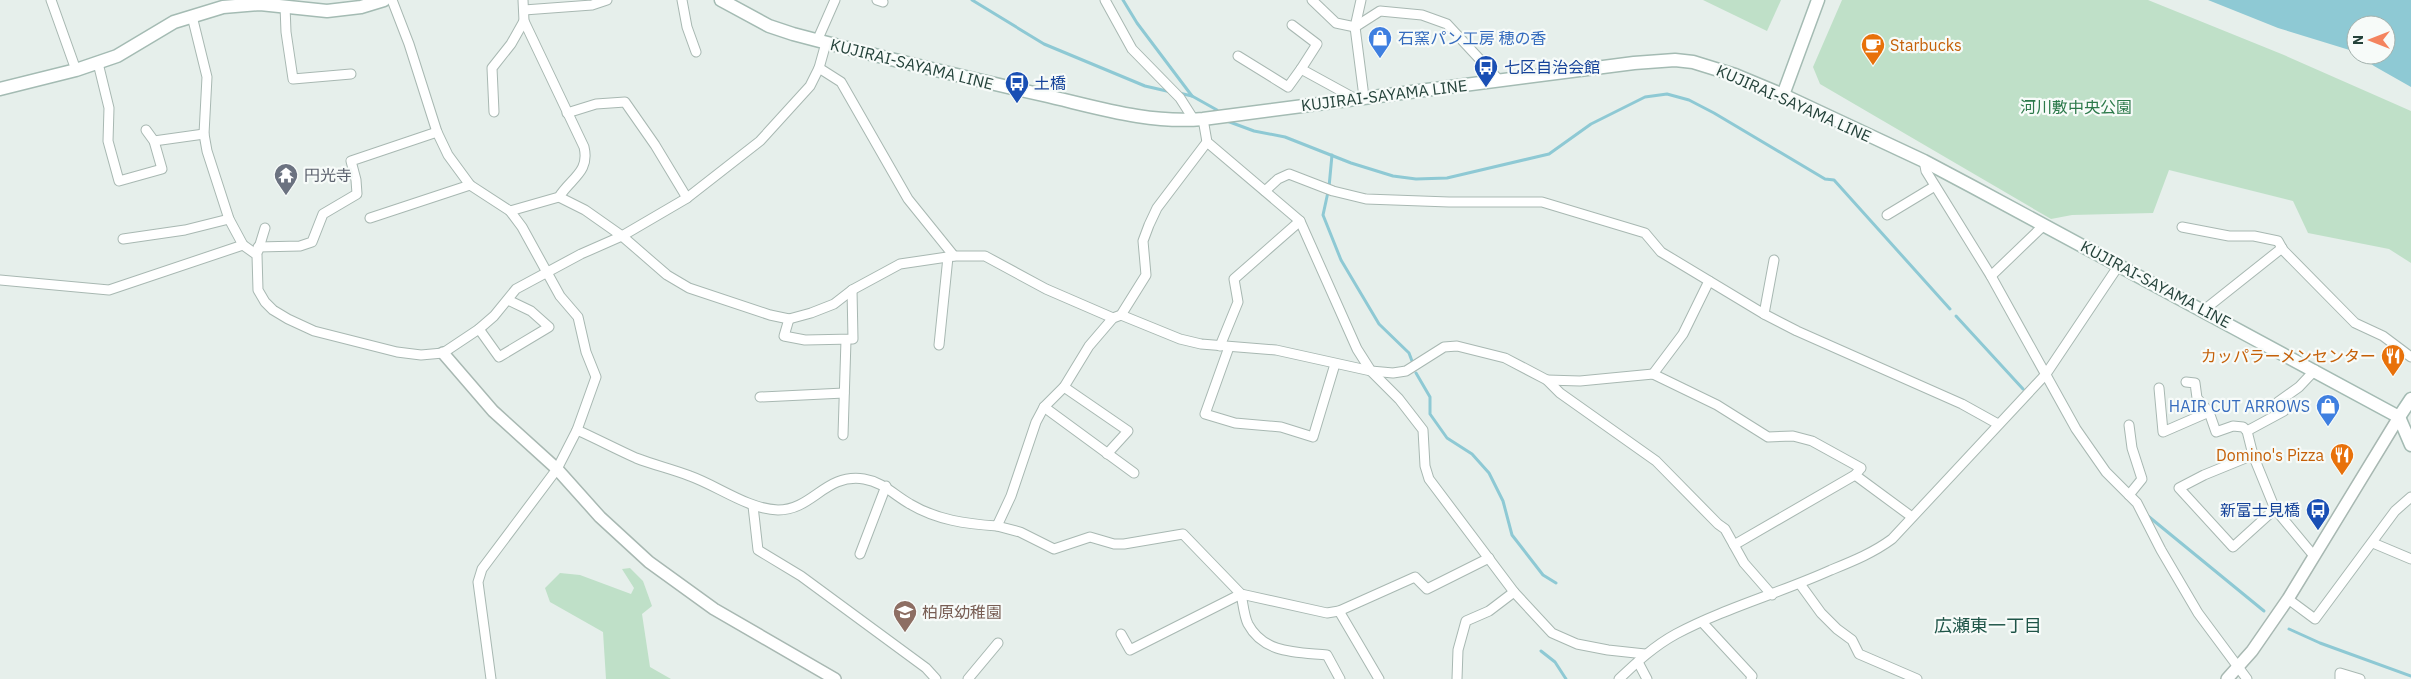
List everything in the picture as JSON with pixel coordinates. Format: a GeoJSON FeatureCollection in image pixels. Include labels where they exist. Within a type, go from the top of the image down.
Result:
{"type":"FeatureCollection","features":[{"type":"Feature","properties":{"kind":"main road"},"geometry":{"type":"LineString","coordinates":[[0,90],[76,70],[117,56],[174,22],[222,4],[260,4],[327,10],[384,0]]}},
{"type":"Feature","properties":{"kind":"main road","name":"KUJIRAI-SAYAMA LINE"},"geometry":{"type":"LineString","coordinates":[[721,0],[769,26],[822,42],[1122,114],[1159,120],[1199,120],[1359,97],[1675,60],[1712,67],[1783,95],[1924,161],[2204,310],[2399,417]]}},
{"type":"Feature","properties":{"kind":"main road"},"geometry":{"type":"LineString","coordinates":[[1783,95],[1818,0]]}},
{"type":"Feature","properties":{"kind":"main road"},"geometry":{"type":"LineString","coordinates":[[2411,399],[2399,417],[2411,445]]}},
{"type":"Feature","properties":{"kind":"street"},"geometry":{"type":"LineString","coordinates":[[51,0],[76,70]]}},
{"type":"Feature","properties":{"kind":"street"},"geometry":{"type":"LineString","coordinates":[[392,0],[409,44],[437,132],[448,155],[470,185],[510,212],[522,227],[546,274],[560,296],[578,317],[586,352],[596,377],[577,430],[557,469],[482,569],[478,582],[491,679]]}},
{"type":"Feature","properties":{"kind":"street"},"geometry":{"type":"LineString","coordinates":[[510,212],[559,197],[565,187],[583,169],[586,158],[584,147],[524,21],[523,0]]}},
{"type":"Feature","properties":{"kind":"street"},"geometry":{"type":"LineString","coordinates":[[524,10],[607,0]]}},
{"type":"Feature","properties":{"kind":"street"},"geometry":{"type":"LineString","coordinates":[[682,0],[687,27],[696,52]]}},
{"type":"Feature","properties":{"kind":"street"},"geometry":{"type":"LineString","coordinates":[[265,228],[258,251],[258,290],[265,302],[288,319],[314,331],[397,352],[421,355],[443,353],[479,329],[508,300],[516,289],[581,254],[622,236],[686,198],[760,141],[810,86],[819,68],[822,42],[835,0]]}},
{"type":"Feature","properties":{"kind":"street"},"geometry":{"type":"LineString","coordinates":[[1105,0],[1132,50],[1199,120],[1207,142],[1300,222],[1336,303],[1370,371],[1399,399],[1423,430],[1425,466],[1430,479],[1514,592],[1552,634],[1585,646],[1645,654]]}},
{"type":"Feature","properties":{"kind":"street"},"geometry":{"type":"LineString","coordinates":[[1312,0],[1336,23],[1355,27],[1380,11],[1422,15],[1447,24],[1499,80]]}},
{"type":"Feature","properties":{"kind":"street"},"geometry":{"type":"LineString","coordinates":[[1301,69],[1359,97],[1355,27],[1361,0]]}},
{"type":"Feature","properties":{"kind":"street"},"geometry":{"type":"LineString","coordinates":[[285,6],[286,32],[293,79],[350,74]]}},
{"type":"Feature","properties":{"kind":"street"},"geometry":{"type":"LineString","coordinates":[[192,16],[208,77],[204,134],[207,151],[229,219],[242,245]]}},
{"type":"Feature","properties":{"kind":"street"},"geometry":{"type":"LineString","coordinates":[[494,112],[492,68],[511,44],[524,21]]}},
{"type":"Feature","properties":{"kind":"street"},"geometry":{"type":"LineString","coordinates":[[1238,56],[1288,87],[1318,44],[1292,25]]}},
{"type":"Feature","properties":{"kind":"street"},"geometry":{"type":"LineString","coordinates":[[98,63],[109,108],[108,141],[118,181],[162,169],[154,141],[146,130]]}},
{"type":"Feature","properties":{"kind":"street"},"geometry":{"type":"LineString","coordinates":[[819,68],[841,82],[908,199],[951,256],[939,345]]}},
{"type":"Feature","properties":{"kind":"street"},"geometry":{"type":"LineString","coordinates":[[567,113],[596,104],[625,102],[655,145],[686,198]]}},
{"type":"Feature","properties":{"kind":"street"},"geometry":{"type":"LineString","coordinates":[[0,280],[109,290],[242,245],[258,251],[300,246],[312,242],[323,214],[357,194],[356,180],[351,161],[437,132]]}},
{"type":"Feature","properties":{"kind":"street"},"geometry":{"type":"LineString","coordinates":[[154,141],[204,134]]}},
{"type":"Feature","properties":{"kind":"street"},"geometry":{"type":"LineString","coordinates":[[997,526],[1011,496],[1036,422],[1044,407],[1064,387],[1089,346],[1117,317],[1146,275],[1143,241],[1149,225],[1157,208],[1207,142]]}},
{"type":"Feature","properties":{"kind":"street"},"geometry":{"type":"LineString","coordinates":[[1924,161],[1926,171],[1992,276],[2076,429],[2106,472],[2137,503],[2161,550],[2198,613],[2247,679]]}},
{"type":"Feature","properties":{"kind":"street"},"geometry":{"type":"LineString","coordinates":[[1264,191],[1278,179],[1290,174],[1333,191],[1366,199],[1449,202],[1542,202],[1645,233],[1661,252],[1764,314],[1797,331],[1962,404],[1998,424]]}},
{"type":"Feature","properties":{"kind":"street"},"geometry":{"type":"LineString","coordinates":[[370,218],[470,185]]}},
{"type":"Feature","properties":{"kind":"street"},"geometry":{"type":"LineString","coordinates":[[1888,215],[1935,186]]}},
{"type":"Feature","properties":{"kind":"street"},"geometry":{"type":"LineString","coordinates":[[559,197],[585,210],[622,236],[667,275],[689,288],[749,309],[788,319],[834,304],[852,290],[900,264],[951,256],[985,256],[1046,289],[1180,339],[1224,347],[1276,350],[1370,371],[1393,373],[1406,370],[1444,347],[1457,346],[1505,358],[1547,380],[1560,393],[1656,461],[1725,529],[1744,563],[1772,596]]}},
{"type":"Feature","properties":{"kind":"street"},"geometry":{"type":"LineString","coordinates":[[123,239],[185,230],[229,219]]}},
{"type":"Feature","properties":{"kind":"street"},"geometry":{"type":"LineString","coordinates":[[1300,222],[1234,279],[1238,302],[1205,414],[1235,423],[1281,428],[1313,438],[1335,364]]}},
{"type":"Feature","properties":{"kind":"street"},"geometry":{"type":"LineString","coordinates":[[1992,276],[2044,225]]}},
{"type":"Feature","properties":{"kind":"street"},"geometry":{"type":"LineString","coordinates":[[2182,227],[2229,236],[2254,236],[2278,241],[2282,248],[2355,323],[2383,336],[2411,356]]}},
{"type":"Feature","properties":{"kind":"street"},"geometry":{"type":"LineString","coordinates":[[2204,310],[2282,248]]}},
{"type":"Feature","properties":{"kind":"street"},"geometry":{"type":"LineString","coordinates":[[1764,314],[1774,260]]}},
{"type":"Feature","properties":{"kind":"street"},"geometry":{"type":"LineString","coordinates":[[1619,679],[1645,654],[1675,635],[1702,622],[1772,596],[1875,551],[1892,539],[2046,374],[2119,265]]}},
{"type":"Feature","properties":{"kind":"street"},"geometry":{"type":"LineString","coordinates":[[1653,374],[1683,334],[1708,281]]}},
{"type":"Feature","properties":{"kind":"street"},"geometry":{"type":"LineString","coordinates":[[788,319],[784,336],[805,340],[853,339],[852,290]]}},
{"type":"Feature","properties":{"kind":"street"},"geometry":{"type":"LineString","coordinates":[[479,329],[498,357],[548,328],[531,311],[508,300]]}},
{"type":"Feature","properties":{"kind":"street"},"geometry":{"type":"LineString","coordinates":[[843,435],[846,340]]}},
{"type":"Feature","properties":{"kind":"street"},"geometry":{"type":"LineString","coordinates":[[443,353],[493,411],[557,469],[600,517],[665,574],[714,609],[835,679]]}},
{"type":"Feature","properties":{"kind":"street"},"geometry":{"type":"LineString","coordinates":[[2247,431],[2284,411],[2278,402],[2299,387],[2315,370]]}},
{"type":"Feature","properties":{"kind":"street"},"geometry":{"type":"LineString","coordinates":[[1547,380],[1580,381],[1653,374],[1718,405],[1768,437],[1794,436],[1812,441],[1861,468],[1856,475],[1734,545]]}},
{"type":"Feature","properties":{"kind":"street"},"geometry":{"type":"LineString","coordinates":[[2186,382],[2195,383],[2197,398],[2208,412],[2216,432],[2233,426],[2243,427],[2247,431],[2254,455],[2275,509],[2314,556]]}},
{"type":"Feature","properties":{"kind":"street"},"geometry":{"type":"LineString","coordinates":[[1064,387],[1128,431],[1107,454]]}},
{"type":"Feature","properties":{"kind":"street"},"geometry":{"type":"LineString","coordinates":[[2159,388],[2163,432],[2208,412]]}},
{"type":"Feature","properties":{"kind":"street"},"geometry":{"type":"LineString","coordinates":[[760,397],[844,394]]}},
{"type":"Feature","properties":{"kind":"street"},"geometry":{"type":"LineString","coordinates":[[1044,407],[1134,473]]}},
{"type":"Feature","properties":{"kind":"street"},"geometry":{"type":"LineString","coordinates":[[2227,679],[2263,636],[2288,600],[2399,417]]}},
{"type":"Feature","properties":{"kind":"street"},"geometry":{"type":"LineString","coordinates":[[2129,425],[2132,448],[2142,480],[2130,495]]}},
{"type":"Feature","properties":{"kind":"street"},"geometry":{"type":"LineString","coordinates":[[577,430],[637,458],[690,476],[753,506],[776,510],[791,509],[848,477],[866,479],[886,486],[909,504],[930,514],[960,523],[997,526],[1020,532],[1054,549],[1090,537],[1114,544],[1124,544],[1184,534],[1241,594],[1247,623],[1257,636],[1277,650],[1327,655],[1340,679]]}},
{"type":"Feature","properties":{"kind":"street"},"geometry":{"type":"LineString","coordinates":[[2254,455],[2204,474],[2179,488],[2234,547],[2275,509]]}},
{"type":"Feature","properties":{"kind":"street"},"geometry":{"type":"LineString","coordinates":[[1856,475],[1912,517]]}},
{"type":"Feature","properties":{"kind":"street"},"geometry":{"type":"LineString","coordinates":[[860,554],[886,486]]}},
{"type":"Feature","properties":{"kind":"street"},"geometry":{"type":"LineString","coordinates":[[2288,600],[2315,619],[2395,511],[2411,497]]}},
{"type":"Feature","properties":{"kind":"street"},"geometry":{"type":"LineString","coordinates":[[753,506],[758,550],[802,576],[926,668],[936,679]]}},
{"type":"Feature","properties":{"kind":"street"},"geometry":{"type":"LineString","coordinates":[[2373,543],[2411,559]]}},
{"type":"Feature","properties":{"kind":"street"},"geometry":{"type":"LineString","coordinates":[[1121,634],[1130,650],[1241,594],[1327,613],[1339,611],[1415,577],[1428,589],[1489,558]]}},
{"type":"Feature","properties":{"kind":"street"},"geometry":{"type":"LineString","coordinates":[[1800,584],[1821,613],[1837,629],[1852,640],[1859,654],[1917,679]]}},
{"type":"Feature","properties":{"kind":"street"},"geometry":{"type":"LineString","coordinates":[[1457,679],[1458,650],[1466,621],[1489,611],[1514,592]]}},
{"type":"Feature","properties":{"kind":"street"},"geometry":{"type":"LineString","coordinates":[[1339,611],[1379,679]]}},
{"type":"Feature","properties":{"kind":"street"},"geometry":{"type":"LineString","coordinates":[[1702,622],[1752,676],[1751,679]]}},
{"type":"Feature","properties":{"kind":"street"},"geometry":{"type":"LineString","coordinates":[[968,679],[998,643]]}},
{"type":"Feature","properties":{"kind":"street"},"geometry":{"type":"LineString","coordinates":[[1638,662],[1647,679]]}},
{"type":"Feature","properties":{"kind":"street"},"geometry":{"type":"LineString","coordinates":[[2340,679],[2340,673],[2360,679]]}},
{"type":"Feature","properties":{"kind":"green space"},"geometry":{"type":"Polygon","coordinates":[[[1703,0],[1781,0],[1767,31],[1703,0]]]}},
{"type":"Feature","properties":{"kind":"green space","name":"河川敷中央公園"},"geometry":{"type":"Polygon","coordinates":[[[1842,0],[2148,0],[2284,55],[2411,111],[2411,263],[2389,249],[2308,233],[2293,201],[2169,170],[2153,213],[2072,215],[2051,219],[1820,84],[1813,67],[1842,0]]]}},
{"type":"Feature","properties":{"kind":"green space"},"geometry":{"type":"Polygon","coordinates":[[[630,568],[643,581],[652,606],[642,614],[650,667],[671,679],[606,679],[603,632],[550,602],[545,588],[560,573],[580,575],[631,594],[634,588],[622,569],[630,568]]]}},
{"type":"Feature","properties":{"kind":"water"},"geometry":{"type":"Polygon","coordinates":[[[2208,0],[2411,0],[2411,87],[2373,65],[2396,65],[2396,15],[2346,15],[2346,49],[2278,28],[2208,0]]]}},
{"type":"Feature","properties":{"kind":"waterway"},"geometry":{"type":"LineString","coordinates":[[972,0],[1044,44],[1145,86],[1171,92]]}},
{"type":"Feature","properties":{"kind":"waterway"},"geometry":{"type":"LineString","coordinates":[[1123,0],[1137,23],[1192,96]]}},
{"type":"Feature","properties":{"kind":"waterway"},"geometry":{"type":"LineString","coordinates":[[1179,93],[1192,96],[1217,110]]}},
{"type":"Feature","properties":{"kind":"waterway"},"geometry":{"type":"LineString","coordinates":[[1227,121],[1254,131],[1285,137],[1351,163],[1393,176],[1416,179],[1447,178],[1549,154],[1591,124],[1645,97],[1667,94],[1689,100],[1825,179],[1834,180],[1950,309]]}},
{"type":"Feature","properties":{"kind":"waterway"},"geometry":{"type":"LineString","coordinates":[[1329,187],[1332,155]]}},
{"type":"Feature","properties":{"kind":"waterway"},"geometry":{"type":"LineString","coordinates":[[1328,192],[1323,215],[1341,260],[1379,324],[1409,353],[1412,361]]}},
{"type":"Feature","properties":{"kind":"waterway"},"geometry":{"type":"LineString","coordinates":[[1956,316],[2023,389]]}},
{"type":"Feature","properties":{"kind":"waterway"},"geometry":{"type":"LineString","coordinates":[[1416,373],[1430,397],[1430,414],[1447,438],[1472,454],[1489,473],[1503,501],[1512,535],[1543,575],[1556,583]]}},
{"type":"Feature","properties":{"kind":"waterway"},"geometry":{"type":"LineString","coordinates":[[2148,516],[2264,611]]}},
{"type":"Feature","properties":{"kind":"waterway"},"geometry":{"type":"LineString","coordinates":[[2289,629],[2320,643],[2411,676]]}},
{"type":"Feature","properties":{"kind":"waterway"},"geometry":{"type":"LineString","coordinates":[[1541,651],[1555,662],[1566,679]]}},
{"type":"Feature","properties":{"kind":"place","name":"石窯パン工房 穂の香"},"geometry":{"type":"Point","coordinates":[1380,59]}},
{"type":"Feature","properties":{"kind":"place","name":"Starbucks"},"geometry":{"type":"Point","coordinates":[1873,66]}},
{"type":"Feature","properties":{"kind":"place","name":"七区自治会館"},"geometry":{"type":"Point","coordinates":[1486,88]}},
{"type":"Feature","properties":{"kind":"place","name":"土橋"},"geometry":{"type":"Point","coordinates":[1017,104]}},
{"type":"Feature","properties":{"kind":"place","name":"円光寺"},"geometry":{"type":"Point","coordinates":[286,196]}},
{"type":"Feature","properties":{"kind":"place","name":"カッパラーメンセンター"},"geometry":{"type":"Point","coordinates":[2393,377]}},
{"type":"Feature","properties":{"kind":"place","name":"HAIR CUT ARROWS"},"geometry":{"type":"Point","coordinates":[2328,427]}},
{"type":"Feature","properties":{"kind":"place","name":"Domino's Pizza"},"geometry":{"type":"Point","coordinates":[2342,476]}},
{"type":"Feature","properties":{"kind":"place","name":"新富士見橋"},"geometry":{"type":"Point","coordinates":[2318,531]}},
{"type":"Feature","properties":{"kind":"place","name":"柏原幼稚園"},"geometry":{"type":"Point","coordinates":[905,633]}},
{"type":"Feature","properties":{"kind":"district","name":"広瀬東一丁目"},"geometry":{"type":"Point","coordinates":[1988,626]}}]}
